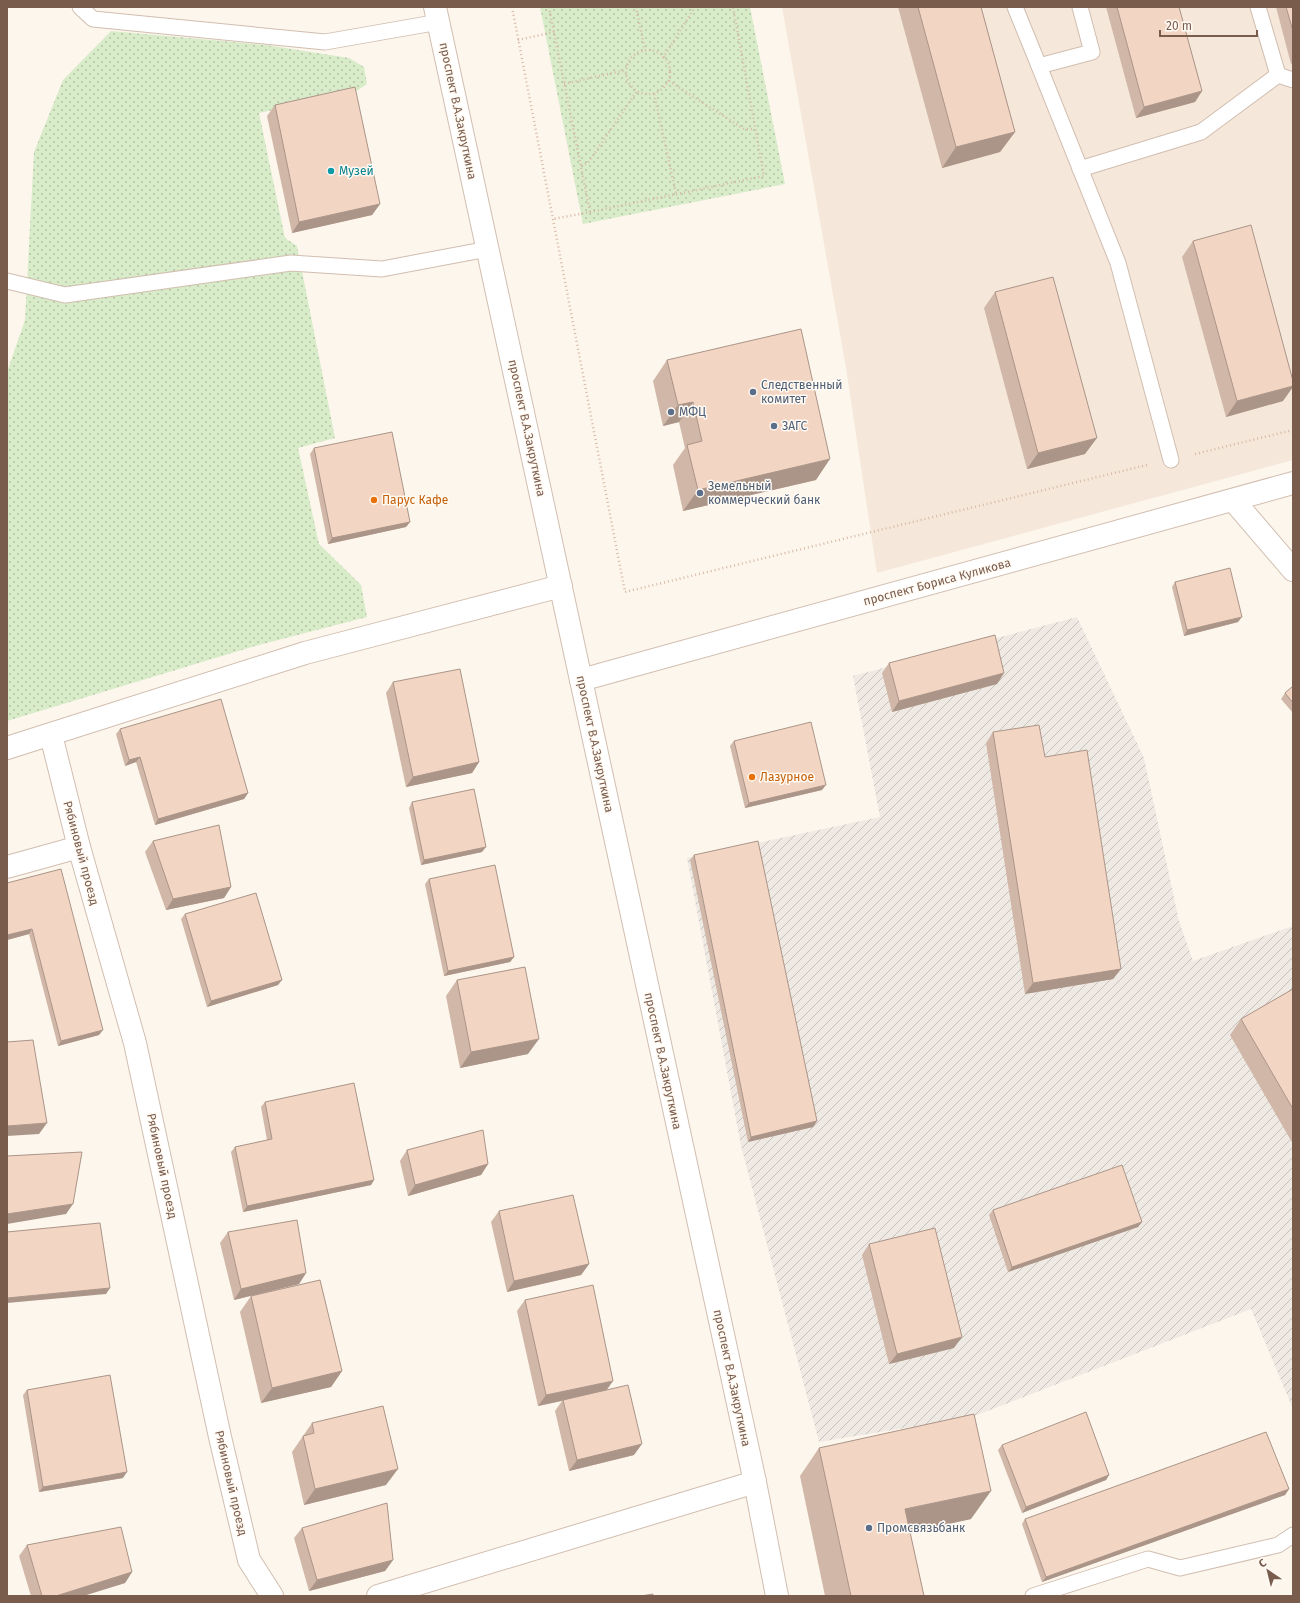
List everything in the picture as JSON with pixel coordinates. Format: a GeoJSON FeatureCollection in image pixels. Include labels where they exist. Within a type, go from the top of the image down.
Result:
{"type":"FeatureCollection","features":[{"type":"Feature","properties":{"kind":"street","name":"проспект В.А.Закруткина"},"geometry":{"type":"LineString","coordinates":[[437,15],[755,1482],[777,1596]]}},
{"type":"Feature","properties":{"kind":"street","name":"проспект Бориса Куликова"},"geometry":{"type":"LineString","coordinates":[[581,680],[1293,483]]}},
{"type":"Feature","properties":{"kind":"street"},"geometry":{"type":"LineString","coordinates":[[1233,500],[1293,570]]}},
{"type":"Feature","properties":{"kind":"street"},"geometry":{"type":"LineString","coordinates":[[7,748],[305,653],[561,586]]}},
{"type":"Feature","properties":{"kind":"street","name":"Рябиновый проезд"},"geometry":{"type":"LineString","coordinates":[[51,735],[79,847],[135,1043],[220,1437],[249,1560],[272,1596]]}},
{"type":"Feature","properties":{"kind":"street"},"geometry":{"type":"LineString","coordinates":[[7,867],[79,847]]}},
{"type":"Feature","properties":{"kind":"street"},"geometry":{"type":"LineString","coordinates":[[378,1596],[755,1482]]}},
{"type":"Feature","properties":{"kind":"lane"},"geometry":{"type":"LineString","coordinates":[[80,7],[93,19],[325,42],[437,15]]}},
{"type":"Feature","properties":{"kind":"lane"},"geometry":{"type":"LineString","coordinates":[[1015,7],[1118,263],[1171,460]]}},
{"type":"Feature","properties":{"kind":"lane"},"geometry":{"type":"LineString","coordinates":[[1039,66],[1092,52],[1080,7]]}},
{"type":"Feature","properties":{"kind":"lane"},"geometry":{"type":"LineString","coordinates":[[1258,7],[1278,75]]}},
{"type":"Feature","properties":{"kind":"lane"},"geometry":{"type":"LineString","coordinates":[[1080,169],[1201,132],[1278,75]]}},
{"type":"Feature","properties":{"kind":"lane"},"geometry":{"type":"LineString","coordinates":[[1278,75],[1293,80]]}},
{"type":"Feature","properties":{"kind":"lane"},"geometry":{"type":"LineString","coordinates":[[7,281],[65,295],[291,263],[382,268],[488,249]]}},
{"type":"Feature","properties":{"kind":"lane"},"geometry":{"type":"LineString","coordinates":[[1033,1596],[1148,1559],[1180,1568],[1278,1545],[1293,1535]]}},
{"type":"Feature","properties":{"kind":"path"},"geometry":{"type":"LineString","coordinates":[[512,7],[626,592],[1293,430]]}},
{"type":"Feature","properties":{"kind":"path"},"geometry":{"type":"LineString","coordinates":[[549,7],[590,212]]}},
{"type":"Feature","properties":{"kind":"path"},"geometry":{"type":"LineString","coordinates":[[636,7],[645,50]]}},
{"type":"Feature","properties":{"kind":"path"},"geometry":{"type":"LineString","coordinates":[[664,57],[695,7]]}},
{"type":"Feature","properties":{"kind":"path"},"geometry":{"type":"LineString","coordinates":[[553,219],[764,176],[733,7]]}},
{"type":"Feature","properties":{"kind":"path"},"geometry":{"type":"LineString","coordinates":[[518,40],[554,32]]}},
{"type":"Feature","properties":{"kind":"path"},"geometry":{"type":"LineString","coordinates":[[645,50],[655,51],[664,57],[671,68],[669,81],[663,90],[654,94],[648,94],[637,91],[628,82],[626,70],[630,59],[639,52],[645,50]]}},
{"type":"Feature","properties":{"kind":"path"},"geometry":{"type":"LineString","coordinates":[[564,84],[626,70]]}},
{"type":"Feature","properties":{"kind":"path"},"geometry":{"type":"LineString","coordinates":[[669,81],[744,129],[755,129]]}},
{"type":"Feature","properties":{"kind":"path"},"geometry":{"type":"LineString","coordinates":[[581,165],[588,163],[637,91]]}},
{"type":"Feature","properties":{"kind":"path"},"geometry":{"type":"LineString","coordinates":[[654,94],[676,193]]}},
{"type":"Feature","properties":{"kind":"shaded area"},"geometry":{"type":"Polygon","coordinates":[[[782,7],[1293,7],[1293,460],[877,573],[846,368],[782,7]]]}},
{"type":"Feature","properties":{"kind":"shaded area"},"geometry":{"type":"Polygon","coordinates":[[[1077,617],[1144,758],[1179,921],[1193,961],[1293,926],[1293,1409],[1251,1309],[972,1417],[819,1442],[741,1146],[687,858],[880,817],[853,676],[1077,617]]]}},
{"type":"Feature","properties":{"kind":"green space"},"geometry":{"type":"Polygon","coordinates":[[[540,7],[750,7],[785,184],[583,224],[540,7]]]}},
{"type":"Feature","properties":{"kind":"green space"},"geometry":{"type":"Polygon","coordinates":[[[111,31],[266,45],[349,58],[364,67],[367,84],[355,92],[259,113],[285,238],[297,246],[335,438],[298,448],[319,544],[361,585],[367,617],[255,646],[7,721],[7,372],[25,320],[34,152],[63,80],[111,31]]]}},
{"type":"Feature","properties":{"kind":"building"},"geometry":{"type":"Polygon","coordinates":[[[918,7],[981,7],[1015,132],[956,147],[918,7]]]}},
{"type":"Feature","properties":{"kind":"building"},"geometry":{"type":"Polygon","coordinates":[[[1117,7],[1179,7],[1202,91],[1144,107],[1117,7]]]}},
{"type":"Feature","properties":{"kind":"building"},"geometry":{"type":"Polygon","coordinates":[[[1286,7],[1293,7],[1293,31],[1286,7]]]}},
{"type":"Feature","properties":{"kind":"building"},"geometry":{"type":"Polygon","coordinates":[[[355,87],[380,204],[299,222],[275,105],[355,87]]]}},
{"type":"Feature","properties":{"kind":"building"},"geometry":{"type":"Polygon","coordinates":[[[1251,225],[1293,381],[1293,386],[1237,401],[1193,241],[1251,225]]]}},
{"type":"Feature","properties":{"kind":"building"},"geometry":{"type":"Polygon","coordinates":[[[1053,277],[1097,438],[1038,453],[995,292],[1053,277]]]}},
{"type":"Feature","properties":{"kind":"building"},"geometry":{"type":"Polygon","coordinates":[[[801,329],[830,459],[698,490],[687,445],[702,441],[693,402],[678,405],[667,360],[801,329]]]}},
{"type":"Feature","properties":{"kind":"building","name":"Парус Кафе"},"geometry":{"type":"Polygon","coordinates":[[[392,432],[410,522],[332,538],[314,448],[392,432]]]}},
{"type":"Feature","properties":{"kind":"building"},"geometry":{"type":"Polygon","coordinates":[[[1230,568],[1242,617],[1187,630],[1175,582],[1230,568]]]}},
{"type":"Feature","properties":{"kind":"building"},"geometry":{"type":"Polygon","coordinates":[[[995,635],[1004,673],[899,701],[889,663],[995,635]]]}},
{"type":"Feature","properties":{"kind":"building"},"geometry":{"type":"Polygon","coordinates":[[[460,669],[479,762],[413,777],[393,682],[460,669]]]}},
{"type":"Feature","properties":{"kind":"building"},"geometry":{"type":"Polygon","coordinates":[[[1293,686],[1293,703],[1285,693],[1293,686]]]}},
{"type":"Feature","properties":{"kind":"building"},"geometry":{"type":"Polygon","coordinates":[[[221,699],[248,793],[158,819],[140,757],[129,760],[120,729],[221,699]]]}},
{"type":"Feature","properties":{"kind":"building"},"geometry":{"type":"Polygon","coordinates":[[[811,722],[826,785],[749,803],[734,741],[811,722]]]}},
{"type":"Feature","properties":{"kind":"building"},"geometry":{"type":"Polygon","coordinates":[[[1039,725],[1045,757],[1087,750],[1121,969],[1033,983],[993,732],[1039,725]]]}},
{"type":"Feature","properties":{"kind":"building"},"geometry":{"type":"Polygon","coordinates":[[[474,789],[486,847],[424,860],[412,802],[474,789]]]}},
{"type":"Feature","properties":{"kind":"building"},"geometry":{"type":"Polygon","coordinates":[[[219,825],[231,887],[173,899],[153,841],[219,825]]]}},
{"type":"Feature","properties":{"kind":"building"},"geometry":{"type":"Polygon","coordinates":[[[758,841],[817,1121],[751,1137],[694,855],[758,841]]]}},
{"type":"Feature","properties":{"kind":"building"},"geometry":{"type":"Polygon","coordinates":[[[495,865],[514,957],[448,971],[429,879],[495,865]]]}},
{"type":"Feature","properties":{"kind":"building"},"geometry":{"type":"Polygon","coordinates":[[[61,869],[103,1030],[61,1041],[32,929],[7,935],[7,883],[61,869]]]}},
{"type":"Feature","properties":{"kind":"building"},"geometry":{"type":"Polygon","coordinates":[[[256,893],[282,980],[211,1001],[185,914],[256,893]]]}},
{"type":"Feature","properties":{"kind":"building"},"geometry":{"type":"Polygon","coordinates":[[[525,967],[539,1039],[471,1052],[457,980],[525,967]]]}},
{"type":"Feature","properties":{"kind":"building"},"geometry":{"type":"Polygon","coordinates":[[[1293,989],[1293,1109],[1241,1019],[1293,989]]]}},
{"type":"Feature","properties":{"kind":"building"},"geometry":{"type":"Polygon","coordinates":[[[33,1040],[47,1123],[7,1126],[7,1042],[33,1040]]]}},
{"type":"Feature","properties":{"kind":"building"},"geometry":{"type":"Polygon","coordinates":[[[354,1083],[374,1180],[247,1206],[235,1147],[272,1139],[265,1102],[354,1083]]]}},
{"type":"Feature","properties":{"kind":"building"},"geometry":{"type":"Polygon","coordinates":[[[483,1130],[488,1164],[415,1185],[407,1150],[483,1130]]]}},
{"type":"Feature","properties":{"kind":"building"},"geometry":{"type":"Polygon","coordinates":[[[82,1152],[73,1204],[7,1214],[7,1156],[82,1152]]]}},
{"type":"Feature","properties":{"kind":"building"},"geometry":{"type":"Polygon","coordinates":[[[1122,1165],[1142,1222],[1012,1267],[993,1210],[1122,1165]]]}},
{"type":"Feature","properties":{"kind":"building"},"geometry":{"type":"Polygon","coordinates":[[[573,1195],[589,1264],[514,1281],[499,1211],[573,1195]]]}},
{"type":"Feature","properties":{"kind":"building"},"geometry":{"type":"Polygon","coordinates":[[[297,1220],[306,1273],[241,1289],[228,1232],[297,1220]]]}},
{"type":"Feature","properties":{"kind":"building"},"geometry":{"type":"Polygon","coordinates":[[[100,1223],[110,1288],[7,1298],[7,1232],[100,1223]]]}},
{"type":"Feature","properties":{"kind":"building"},"geometry":{"type":"Polygon","coordinates":[[[935,1228],[962,1337],[897,1354],[869,1244],[935,1228]]]}},
{"type":"Feature","properties":{"kind":"building"},"geometry":{"type":"Polygon","coordinates":[[[320,1280],[342,1371],[272,1388],[251,1296],[320,1280]]]}},
{"type":"Feature","properties":{"kind":"building"},"geometry":{"type":"Polygon","coordinates":[[[593,1285],[613,1381],[546,1395],[525,1300],[593,1285]]]}},
{"type":"Feature","properties":{"kind":"building"},"geometry":{"type":"Polygon","coordinates":[[[110,1375],[127,1472],[43,1487],[27,1390],[110,1375]]]}},
{"type":"Feature","properties":{"kind":"building"},"geometry":{"type":"Polygon","coordinates":[[[628,1385],[642,1444],[577,1460],[563,1400],[628,1385]]]}},
{"type":"Feature","properties":{"kind":"building"},"geometry":{"type":"Polygon","coordinates":[[[383,1406],[398,1469],[315,1489],[303,1436],[314,1433],[312,1423],[383,1406]]]}},
{"type":"Feature","properties":{"kind":"building"},"geometry":{"type":"Polygon","coordinates":[[[1086,1412],[1109,1475],[1026,1507],[1002,1445],[1086,1412]]]}},
{"type":"Feature","properties":{"kind":"building","name":"Промсвязьбанк"},"geometry":{"type":"Polygon","coordinates":[[[974,1414],[991,1491],[905,1509],[924,1596],[851,1596],[819,1448],[974,1414]]]}},
{"type":"Feature","properties":{"kind":"building"},"geometry":{"type":"Polygon","coordinates":[[[1266,1432],[1289,1489],[1046,1577],[1025,1519],[1266,1432]]]}},
{"type":"Feature","properties":{"kind":"building"},"geometry":{"type":"Polygon","coordinates":[[[387,1503],[393,1560],[317,1580],[302,1528],[387,1503]]]}},
{"type":"Feature","properties":{"kind":"building"},"geometry":{"type":"Polygon","coordinates":[[[121,1527],[132,1572],[56,1596],[42,1596],[27,1545],[121,1527]]]}},
{"type":"Feature","properties":{"kind":"building"},"geometry":{"type":"Polygon","coordinates":[[[653,1594],[653,1596],[641,1596],[653,1594]]]}},
{"type":"Feature","properties":{"kind":"place","name":"Музей"},"geometry":{"type":"Point","coordinates":[331,171]}},
{"type":"Feature","properties":{"kind":"place","name":"Следственный комитет"},"geometry":{"type":"Point","coordinates":[753,392]}},
{"type":"Feature","properties":{"kind":"place","name":"МФЦ"},"geometry":{"type":"Point","coordinates":[671,412]}},
{"type":"Feature","properties":{"kind":"place","name":"ЗАГС"},"geometry":{"type":"Point","coordinates":[774,426]}},
{"type":"Feature","properties":{"kind":"place","name":"Земельный коммерческий банк"},"geometry":{"type":"Point","coordinates":[700,493]}},
{"type":"Feature","properties":{"kind":"place","name":"Парус Кафе"},"geometry":{"type":"Point","coordinates":[374,500]}},
{"type":"Feature","properties":{"kind":"place","name":"Лазурное"},"geometry":{"type":"Point","coordinates":[752,777]}},
{"type":"Feature","properties":{"kind":"place","name":"Промсвязьбанк"},"geometry":{"type":"Point","coordinates":[869,1528]}}]}
